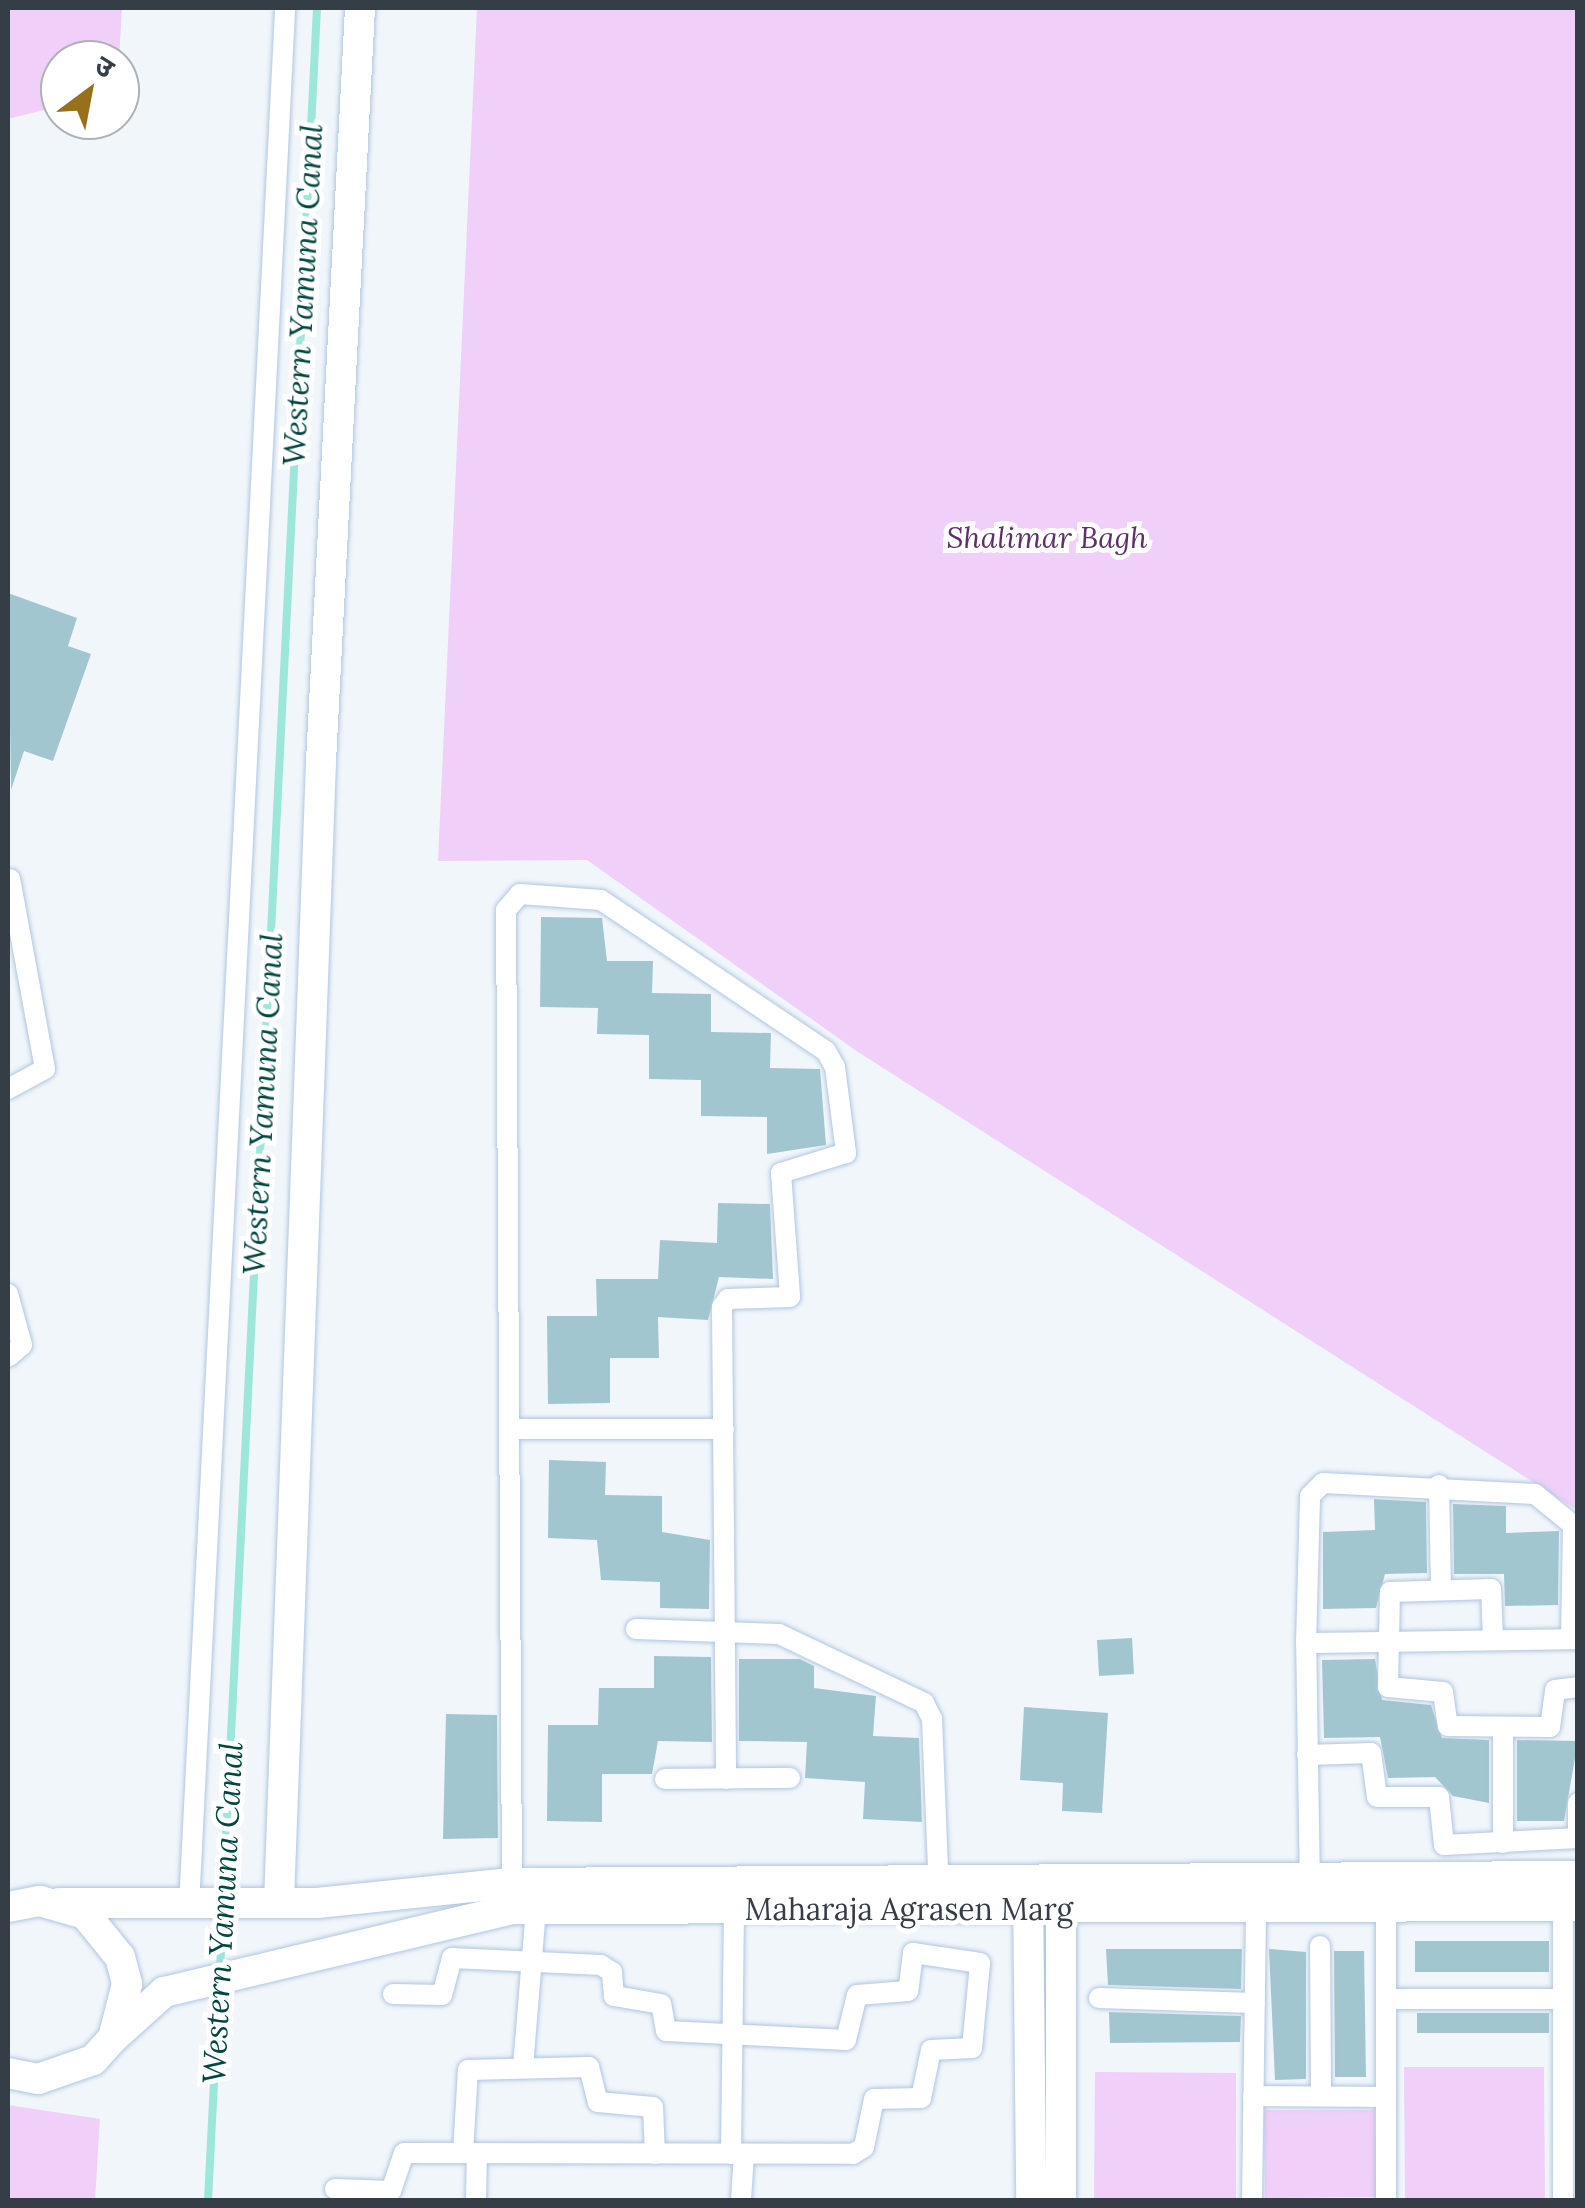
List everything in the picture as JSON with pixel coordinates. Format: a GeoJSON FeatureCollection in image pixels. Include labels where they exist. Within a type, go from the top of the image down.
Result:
{"type":"FeatureCollection","features":[{"type":"Feature","properties":{"kind":"street"},"geometry":{"type":"LineString","coordinates":[[190,1906],[285,8]]}},
{"type":"Feature","properties":{"kind":"street"},"geometry":{"type":"LineString","coordinates":[[269,1902],[320,762],[360,8]]}},
{"type":"Feature","properties":{"kind":"street"},"geometry":{"type":"LineString","coordinates":[[8,1088],[45,1069],[10,879]]}},
{"type":"Feature","properties":{"kind":"street"},"geometry":{"type":"LineString","coordinates":[[512,1883],[515,1429],[506,910],[520,894],[601,900],[834,1061],[848,1148],[782,1168],[792,1292],[784,1300],[723,1304],[726,1778]]}},
{"type":"Feature","properties":{"kind":"street"},"geometry":{"type":"LineString","coordinates":[[8,1294],[22,1345],[8,1358]]}},
{"type":"Feature","properties":{"kind":"street"},"geometry":{"type":"LineString","coordinates":[[515,1429],[724,1429]]}},
{"type":"Feature","properties":{"kind":"street"},"geometry":{"type":"LineString","coordinates":[[1306,1643],[1574,1639],[1572,1522],[1518,1487],[1323,1483],[1312,1491],[1306,1643],[1310,1892]]}},
{"type":"Feature","properties":{"kind":"street"},"geometry":{"type":"LineString","coordinates":[[1438,1486],[1441,1590]]}},
{"type":"Feature","properties":{"kind":"street"},"geometry":{"type":"LineString","coordinates":[[1493,1640],[1491,1590],[1390,1592],[1389,1689],[1443,1692],[1448,1726],[1503,1727],[1553,1726],[1555,1690],[1578,1687]]}},
{"type":"Feature","properties":{"kind":"street"},"geometry":{"type":"LineString","coordinates":[[636,1630],[800,1640],[924,1703],[932,1719],[939,1894]]}},
{"type":"Feature","properties":{"kind":"street"},"geometry":{"type":"LineString","coordinates":[[1503,1727],[1503,1843]]}},
{"type":"Feature","properties":{"kind":"street"},"geometry":{"type":"LineString","coordinates":[[1307,1755],[1373,1754],[1377,1798],[1439,1796],[1442,1844],[1578,1837],[1578,1802]]}},
{"type":"Feature","properties":{"kind":"street"},"geometry":{"type":"LineString","coordinates":[[665,1779],[790,1778]]}},
{"type":"Feature","properties":{"kind":"street","name":"Maharaja Agrasen Marg"},"geometry":{"type":"LineString","coordinates":[[1386,1892],[1578,1876]]}},
{"type":"Feature","properties":{"kind":"street","name":"Maharaja Agrasen Marg"},"geometry":{"type":"LineString","coordinates":[[12,1902],[190,1906],[512,1883],[939,1894],[1386,1892],[1570,1906]]}},
{"type":"Feature","properties":{"kind":"street","name":"Maharaja Agrasen Marg"},"geometry":{"type":"LineString","coordinates":[[1061,1894],[1256,1907],[1310,1892]]}},
{"type":"Feature","properties":{"kind":"street"},"geometry":{"type":"LineString","coordinates":[[1386,1892],[1386,2200]]}},
{"type":"Feature","properties":{"kind":"street","name":"Maharaja Agrasen Marg"},"geometry":{"type":"LineString","coordinates":[[8,2073],[67,2074],[113,2038],[144,2002],[188,1987],[536,1909],[734,1909],[939,1894]]}},
{"type":"Feature","properties":{"kind":"street"},"geometry":{"type":"LineString","coordinates":[[1028,1894],[1030,2200]]}},
{"type":"Feature","properties":{"kind":"street"},"geometry":{"type":"LineString","coordinates":[[1060,2200],[1061,1894]]}},
{"type":"Feature","properties":{"kind":"street"},"geometry":{"type":"LineString","coordinates":[[59,1903],[85,1914],[120,1957],[124,2012],[113,2038]]}},
{"type":"Feature","properties":{"kind":"street"},"geometry":{"type":"LineString","coordinates":[[1563,2200],[1570,2154],[1563,1998],[1570,1906]]}},
{"type":"Feature","properties":{"kind":"street"},"geometry":{"type":"LineString","coordinates":[[1252,2200],[1256,1907]]}},
{"type":"Feature","properties":{"kind":"street"},"geometry":{"type":"LineString","coordinates":[[523,2067],[536,1909]]}},
{"type":"Feature","properties":{"kind":"street"},"geometry":{"type":"LineString","coordinates":[[734,1909],[733,2035],[741,2200]]}},
{"type":"Feature","properties":{"kind":"street"},"geometry":{"type":"LineString","coordinates":[[1320,1946],[1322,2096]]}},
{"type":"Feature","properties":{"kind":"street"},"geometry":{"type":"LineString","coordinates":[[336,2189],[390,2190],[399,2155],[858,2152],[874,2099],[920,2098],[931,2050],[974,2044],[980,1962],[914,1953],[908,1991],[857,1995],[846,2040],[666,2031],[661,2004],[614,1996],[606,1966],[452,1958],[442,1995],[392,1994]]}},
{"type":"Feature","properties":{"kind":"street"},"geometry":{"type":"LineString","coordinates":[[1099,1998],[1254,2003]]}},
{"type":"Feature","properties":{"kind":"street"},"geometry":{"type":"LineString","coordinates":[[1386,1999],[1563,1998]]}},
{"type":"Feature","properties":{"kind":"street"},"geometry":{"type":"LineString","coordinates":[[476,2200],[464,2076],[523,2067],[589,2067],[598,2102],[650,2103],[655,2154]]}},
{"type":"Feature","properties":{"kind":"street"},"geometry":{"type":"LineString","coordinates":[[1253,2096],[1386,2097]]}},
{"type":"Feature","properties":{"kind":"green space"},"geometry":{"type":"Polygon","coordinates":[[[8,8],[122,8],[120,40],[40,40],[40,111],[8,119],[8,8]]]}},
{"type":"Feature","properties":{"kind":"green space","name":"Shalimar Bagh"},"geometry":{"type":"Polygon","coordinates":[[[477,8],[1577,8],[1577,1510],[858,1052],[587,860],[438,861],[477,8]]]}},
{"type":"Feature","properties":{"kind":"green space"},"geometry":{"type":"Polygon","coordinates":[[[1404,2067],[1544,2067],[1545,2200],[1405,2200],[1404,2067]]]}},
{"type":"Feature","properties":{"kind":"green space"},"geometry":{"type":"Polygon","coordinates":[[[1095,2072],[1236,2073],[1236,2200],[1094,2200],[1095,2072]]]}},
{"type":"Feature","properties":{"kind":"green space"},"geometry":{"type":"Polygon","coordinates":[[[8,2105],[100,2119],[95,2200],[8,2200],[8,2105]]]}},
{"type":"Feature","properties":{"kind":"green space"},"geometry":{"type":"Polygon","coordinates":[[[1264,2110],[1375,2110],[1376,2197],[1265,2198],[1264,2110]]]}},
{"type":"Feature","properties":{"kind":"building"},"geometry":{"type":"Polygon","coordinates":[[[8,593],[77,618],[68,646],[91,654],[53,761],[24,751],[11,790],[8,593]]]}},
{"type":"Feature","properties":{"kind":"building"},"geometry":{"type":"Polygon","coordinates":[[[541,917],[602,918],[607,961],[653,961],[652,993],[711,994],[711,1032],[771,1033],[770,1068],[820,1069],[826,1145],[767,1154],[767,1117],[701,1116],[701,1080],[649,1079],[649,1035],[597,1034],[598,1008],[540,1007],[541,917]]]}},
{"type":"Feature","properties":{"kind":"building"},"geometry":{"type":"Polygon","coordinates":[[[718,1203],[770,1204],[773,1279],[719,1277],[708,1320],[658,1317],[659,1358],[610,1358],[610,1403],[548,1404],[547,1316],[597,1316],[596,1279],[658,1279],[660,1240],[717,1243],[718,1203]]]}},
{"type":"Feature","properties":{"kind":"building"},"geometry":{"type":"Polygon","coordinates":[[[549,1460],[606,1462],[605,1495],[662,1496],[662,1532],[710,1540],[709,1609],[660,1608],[660,1582],[601,1580],[597,1540],[548,1538],[549,1460]]]}},
{"type":"Feature","properties":{"kind":"building"},"geometry":{"type":"Polygon","coordinates":[[[1374,1499],[1426,1502],[1427,1573],[1385,1574],[1376,1608],[1323,1609],[1323,1532],[1375,1530],[1374,1499]]]}},
{"type":"Feature","properties":{"kind":"building"},"geometry":{"type":"Polygon","coordinates":[[[1453,1504],[1506,1506],[1506,1533],[1559,1531],[1558,1605],[1505,1606],[1504,1574],[1454,1574],[1453,1504]]]}},
{"type":"Feature","properties":{"kind":"building"},"geometry":{"type":"Polygon","coordinates":[[[1132,1638],[1134,1674],[1099,1676],[1097,1640],[1132,1638]]]}},
{"type":"Feature","properties":{"kind":"building"},"geometry":{"type":"Polygon","coordinates":[[[654,1656],[711,1657],[712,1742],[658,1741],[652,1774],[602,1774],[602,1822],[547,1821],[548,1725],[598,1725],[599,1688],[654,1688],[654,1656]]]}},
{"type":"Feature","properties":{"kind":"building"},"geometry":{"type":"Polygon","coordinates":[[[739,1659],[800,1659],[814,1666],[814,1688],[876,1696],[873,1736],[919,1738],[922,1822],[863,1819],[865,1782],[805,1778],[807,1742],[739,1741],[739,1659]]]}},
{"type":"Feature","properties":{"kind":"building"},"geometry":{"type":"Polygon","coordinates":[[[1375,1659],[1382,1700],[1431,1705],[1442,1738],[1489,1740],[1489,1803],[1453,1796],[1435,1777],[1388,1778],[1380,1737],[1324,1738],[1322,1660],[1375,1659]]]}},
{"type":"Feature","properties":{"kind":"building"},"geometry":{"type":"Polygon","coordinates":[[[1024,1707],[1108,1713],[1102,1813],[1062,1811],[1063,1783],[1020,1780],[1024,1707]]]}},
{"type":"Feature","properties":{"kind":"building"},"geometry":{"type":"Polygon","coordinates":[[[446,1714],[497,1715],[498,1838],[443,1839],[446,1714]]]}},
{"type":"Feature","properties":{"kind":"building"},"geometry":{"type":"Polygon","coordinates":[[[1517,1740],[1578,1741],[1564,1821],[1517,1821],[1517,1740]]]}},
{"type":"Feature","properties":{"kind":"building"},"geometry":{"type":"Polygon","coordinates":[[[1415,1941],[1549,1941],[1549,1972],[1415,1972],[1415,1941]]]}},
{"type":"Feature","properties":{"kind":"building"},"geometry":{"type":"Polygon","coordinates":[[[1106,1949],[1242,1949],[1241,1989],[1108,1985],[1106,1949]]]}},
{"type":"Feature","properties":{"kind":"building"},"geometry":{"type":"Polygon","coordinates":[[[1269,1949],[1306,1952],[1306,2079],[1275,2080],[1269,1949]]]}},
{"type":"Feature","properties":{"kind":"building"},"geometry":{"type":"Polygon","coordinates":[[[1334,1951],[1364,1951],[1366,2077],[1335,2077],[1334,1951]]]}},
{"type":"Feature","properties":{"kind":"building"},"geometry":{"type":"Polygon","coordinates":[[[1109,2012],[1241,2016],[1240,2042],[1110,2043],[1109,2012]]]}},
{"type":"Feature","properties":{"kind":"building"},"geometry":{"type":"Polygon","coordinates":[[[1417,2013],[1549,2013],[1549,2033],[1417,2033],[1417,2013]]]}},
{"type":"Feature","properties":{"kind":"waterway","name":"Western Yamuna Canal"},"geometry":{"type":"LineString","coordinates":[[223,1896],[317,8]]}},
{"type":"Feature","properties":{"kind":"waterway","name":"Western Yamuna Canal"},"geometry":{"type":"LineString","coordinates":[[220,1971],[223,1910]]}},
{"type":"Feature","properties":{"kind":"waterway","name":"Western Yamuna Canal"},"geometry":{"type":"LineString","coordinates":[[208,2200],[219,1985]]}}]}
